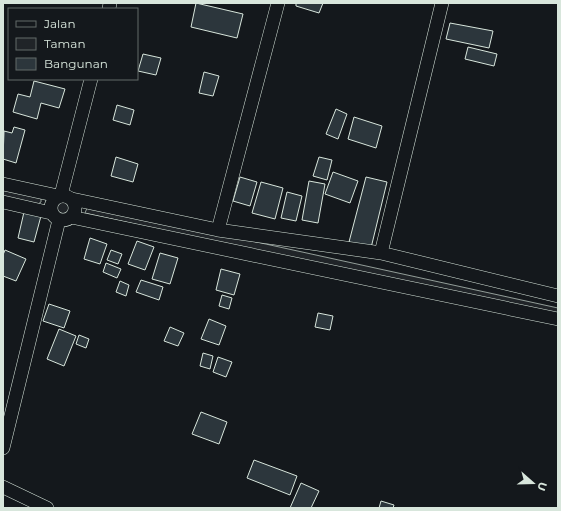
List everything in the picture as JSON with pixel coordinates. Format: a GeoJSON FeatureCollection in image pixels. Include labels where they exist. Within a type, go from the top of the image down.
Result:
{"type":"FeatureCollection","features":[{"type":"Feature","properties":{"kind":"street"},"geometry":{"type":"LineString","coordinates":[[218,230],[278,3]]}},
{"type":"Feature","properties":{"kind":"street"},"geometry":{"type":"LineString","coordinates":[[381,253],[442,3]]}},
{"type":"Feature","properties":{"kind":"street"},"geometry":{"type":"LineString","coordinates":[[64,197],[91,80]]}},
{"type":"Feature","properties":{"kind":"street"},"geometry":{"type":"LineString","coordinates":[[3,184],[218,230],[381,253],[558,296]]}},
{"type":"Feature","properties":{"kind":"street"},"geometry":{"type":"LineString","coordinates":[[60,217],[76,208],[64,197]]}},
{"type":"Feature","properties":{"kind":"street"},"geometry":{"type":"LineString","coordinates":[[3,448],[60,217],[51,203],[64,197]]}},
{"type":"Feature","properties":{"kind":"street"},"geometry":{"type":"LineString","coordinates":[[3,202],[60,217],[558,319]]}},
{"type":"Feature","properties":{"kind":"street"},"geometry":{"type":"LineString","coordinates":[[3,487],[47,508]]}},
{"type":"Feature","properties":{"kind":"green space"},"geometry":{"type":"Polygon","coordinates":[[[3,187],[41,198],[41,202],[38,204],[3,198],[3,187]]]}},
{"type":"Feature","properties":{"kind":"green space"},"geometry":{"type":"Polygon","coordinates":[[[63,201],[68,203],[70,208],[68,213],[63,215],[58,213],[56,208],[58,203],[63,201]]]}},
{"type":"Feature","properties":{"kind":"green space"},"geometry":{"type":"Polygon","coordinates":[[[92,206],[558,308],[558,319],[85,213],[87,208],[92,206]]]}},
{"type":"Feature","properties":{"kind":"building"},"geometry":{"type":"Polygon","coordinates":[[[196,3],[243,14],[237,38],[191,27],[196,3]]]}},
{"type":"Feature","properties":{"kind":"building"},"geometry":{"type":"Polygon","coordinates":[[[296,3],[323,3],[319,13],[296,6],[296,3]]]}},
{"type":"Feature","properties":{"kind":"building"},"geometry":{"type":"Polygon","coordinates":[[[450,23],[493,31],[489,48],[446,39],[450,23]]]}},
{"type":"Feature","properties":{"kind":"building"},"geometry":{"type":"Polygon","coordinates":[[[468,47],[497,54],[494,66],[465,59],[468,47]]]}},
{"type":"Feature","properties":{"kind":"building"},"geometry":{"type":"Polygon","coordinates":[[[143,54],[161,58],[156,75],[138,71],[143,54]]]}},
{"type":"Feature","properties":{"kind":"building"},"geometry":{"type":"Polygon","coordinates":[[[204,72],[219,76],[213,96],[199,93],[204,72]]]}},
{"type":"Feature","properties":{"kind":"building"},"geometry":{"type":"Polygon","coordinates":[[[34,81],[65,89],[59,108],[41,103],[37,119],[13,112],[18,94],[30,97],[34,81]]]}},
{"type":"Feature","properties":{"kind":"building"},"geometry":{"type":"Polygon","coordinates":[[[117,105],[134,110],[130,125],[113,120],[117,105]]]}},
{"type":"Feature","properties":{"kind":"building"},"geometry":{"type":"Polygon","coordinates":[[[336,109],[347,114],[338,139],[326,134],[336,109]]]}},
{"type":"Feature","properties":{"kind":"building"},"geometry":{"type":"Polygon","coordinates":[[[354,117],[382,126],[376,148],[348,139],[354,117]]]}},
{"type":"Feature","properties":{"kind":"building"},"geometry":{"type":"Polygon","coordinates":[[[14,127],[25,130],[16,163],[3,159],[4,131],[12,133],[14,127]]]}},
{"type":"Feature","properties":{"kind":"building"},"geometry":{"type":"Polygon","coordinates":[[[116,157],[138,164],[133,182],[111,176],[116,157]]]}},
{"type":"Feature","properties":{"kind":"building"},"geometry":{"type":"Polygon","coordinates":[[[319,157],[332,160],[327,180],[313,176],[319,157]]]}},
{"type":"Feature","properties":{"kind":"building"},"geometry":{"type":"Polygon","coordinates":[[[333,172],[358,181],[350,203],[325,194],[333,172]]]}},
{"type":"Feature","properties":{"kind":"building"},"geometry":{"type":"Polygon","coordinates":[[[240,177],[257,182],[250,206],[233,201],[240,177]]]}},
{"type":"Feature","properties":{"kind":"building"},"geometry":{"type":"Polygon","coordinates":[[[366,177],[387,182],[371,248],[349,242],[366,177]]]}},
{"type":"Feature","properties":{"kind":"building"},"geometry":{"type":"Polygon","coordinates":[[[309,181],[325,184],[318,223],[302,220],[309,181]]]}},
{"type":"Feature","properties":{"kind":"building"},"geometry":{"type":"Polygon","coordinates":[[[261,182],[283,188],[275,219],[252,213],[261,182]]]}},
{"type":"Feature","properties":{"kind":"building"},"geometry":{"type":"Polygon","coordinates":[[[287,192],[302,196],[296,221],[281,218],[287,192]]]}},
{"type":"Feature","properties":{"kind":"building"},"geometry":{"type":"Polygon","coordinates":[[[24,212],[41,216],[34,242],[18,238],[24,212]]]}},
{"type":"Feature","properties":{"kind":"building"},"geometry":{"type":"Polygon","coordinates":[[[90,238],[107,244],[100,264],[84,259],[90,238]]]}},
{"type":"Feature","properties":{"kind":"building"},"geometry":{"type":"Polygon","coordinates":[[[137,241],[154,247],[145,270],[128,264],[137,241]]]}},
{"type":"Feature","properties":{"kind":"building"},"geometry":{"type":"Polygon","coordinates":[[[5,250],[26,259],[16,281],[3,276],[3,255],[5,250]]]}},
{"type":"Feature","properties":{"kind":"building"},"geometry":{"type":"Polygon","coordinates":[[[111,250],[122,254],[118,264],[107,260],[111,250]]]}},
{"type":"Feature","properties":{"kind":"building"},"geometry":{"type":"Polygon","coordinates":[[[160,253],[178,258],[170,284],[152,279],[160,253]]]}},
{"type":"Feature","properties":{"kind":"building"},"geometry":{"type":"Polygon","coordinates":[[[106,263],[121,269],[117,278],[103,272],[106,263]]]}},
{"type":"Feature","properties":{"kind":"building"},"geometry":{"type":"Polygon","coordinates":[[[221,269],[240,274],[234,295],[216,290],[221,269]]]}},
{"type":"Feature","properties":{"kind":"building"},"geometry":{"type":"Polygon","coordinates":[[[141,280],[163,287],[159,300],[136,292],[141,280]]]}},
{"type":"Feature","properties":{"kind":"building"},"geometry":{"type":"Polygon","coordinates":[[[120,281],[129,285],[126,296],[116,292],[120,281]]]}},
{"type":"Feature","properties":{"kind":"building"},"geometry":{"type":"Polygon","coordinates":[[[222,295],[232,298],[229,309],[219,306],[222,295]]]}},
{"type":"Feature","properties":{"kind":"building"},"geometry":{"type":"Polygon","coordinates":[[[49,304],[70,311],[64,328],[43,321],[49,304]]]}},
{"type":"Feature","properties":{"kind":"building"},"geometry":{"type":"Polygon","coordinates":[[[318,313],[333,316],[330,330],[315,327],[318,313]]]}},
{"type":"Feature","properties":{"kind":"building"},"geometry":{"type":"Polygon","coordinates":[[[209,319],[226,326],[219,345],[201,339],[209,319]]]}},
{"type":"Feature","properties":{"kind":"building"},"geometry":{"type":"Polygon","coordinates":[[[170,327],[184,333],[178,346],[164,341],[170,327]]]}},
{"type":"Feature","properties":{"kind":"building"},"geometry":{"type":"Polygon","coordinates":[[[59,329],[76,336],[64,366],[47,359],[59,329]]]}},
{"type":"Feature","properties":{"kind":"building"},"geometry":{"type":"Polygon","coordinates":[[[79,335],[89,339],[86,348],[76,344],[79,335]]]}},
{"type":"Feature","properties":{"kind":"building"},"geometry":{"type":"Polygon","coordinates":[[[203,353],[213,356],[210,369],[200,366],[203,353]]]}},
{"type":"Feature","properties":{"kind":"building"},"geometry":{"type":"Polygon","coordinates":[[[218,357],[232,362],[226,377],[213,372],[218,357]]]}},
{"type":"Feature","properties":{"kind":"building"},"geometry":{"type":"Polygon","coordinates":[[[201,412],[227,422],[219,444],[192,434],[201,412]]]}},
{"type":"Feature","properties":{"kind":"building"},"geometry":{"type":"Polygon","coordinates":[[[254,460],[297,476],[290,495],[247,478],[254,460]]]}},
{"type":"Feature","properties":{"kind":"building"},"geometry":{"type":"Polygon","coordinates":[[[301,483],[319,491],[311,508],[290,508],[301,483]]]}},
{"type":"Feature","properties":{"kind":"building"},"geometry":{"type":"Polygon","coordinates":[[[381,501],[394,505],[393,508],[379,508],[381,501]]]}}]}
